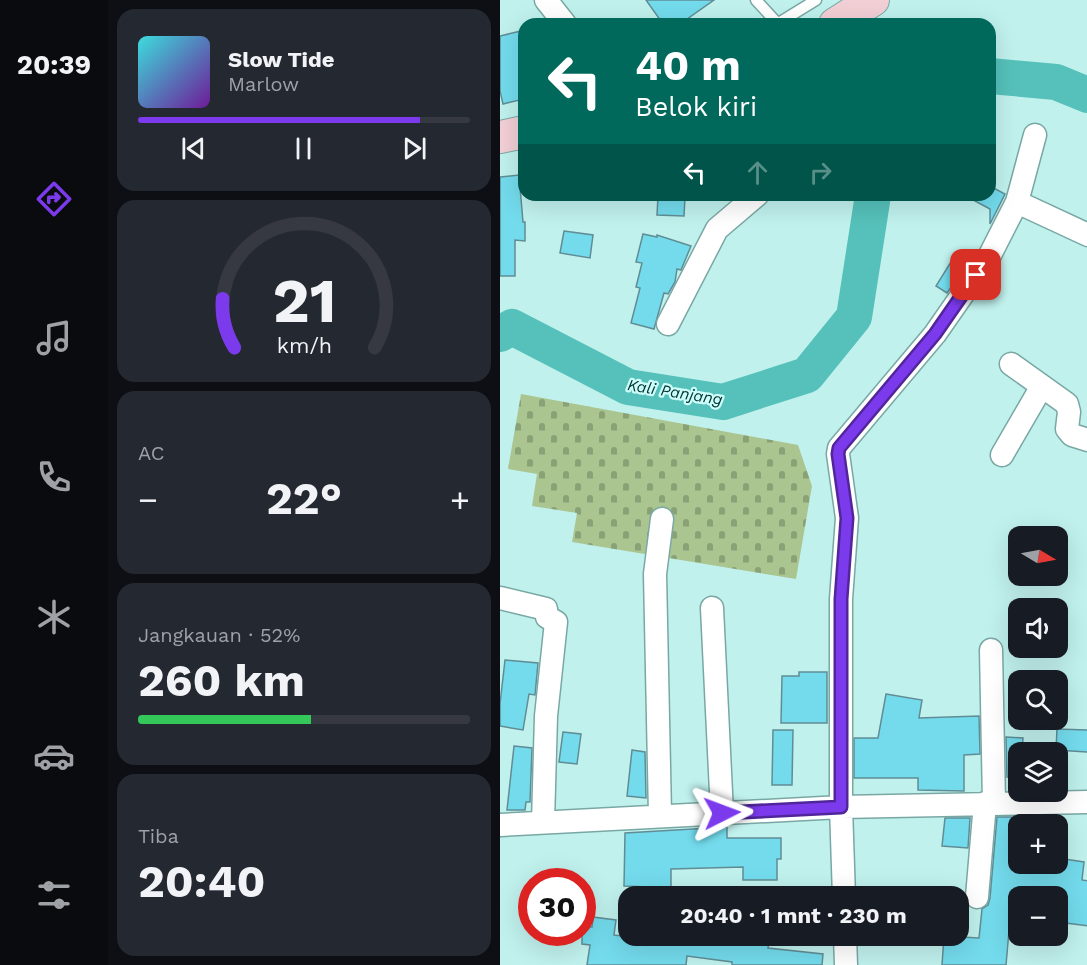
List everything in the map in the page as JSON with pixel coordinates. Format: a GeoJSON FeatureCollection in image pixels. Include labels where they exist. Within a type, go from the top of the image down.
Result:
{"type":"FeatureCollection","features":[{"type":"Feature","properties":{"kind":"main road"},"geometry":{"type":"LineString","coordinates":[[845,18],[874,0]]}},
{"type":"Feature","properties":{"kind":"main road"},"geometry":{"type":"LineString","coordinates":[[500,137],[518,133]]}},
{"type":"Feature","properties":{"kind":"street"},"geometry":{"type":"LineString","coordinates":[[546,0],[560,18]]}},
{"type":"Feature","properties":{"kind":"street"},"geometry":{"type":"LineString","coordinates":[[845,886],[841,807],[841,599],[847,518],[839,448],[935,334],[990,255],[1017,202],[1035,135]]}},
{"type":"Feature","properties":{"kind":"street"},"geometry":{"type":"LineString","coordinates":[[668,324],[717,229],[750,201]]}},
{"type":"Feature","properties":{"kind":"street"},"geometry":{"type":"LineString","coordinates":[[1017,202],[1088,235]]}},
{"type":"Feature","properties":{"kind":"street"},"geometry":{"type":"LineString","coordinates":[[1011,364],[1067,404],[1069,412],[1067,429],[1072,435],[1088,440]]}},
{"type":"Feature","properties":{"kind":"street"},"geometry":{"type":"LineString","coordinates":[[1002,454],[1042,386]]}},
{"type":"Feature","properties":{"kind":"street"},"geometry":{"type":"LineString","coordinates":[[660,815],[654,574],[662,519]]}},
{"type":"Feature","properties":{"kind":"street"},"geometry":{"type":"LineString","coordinates":[[500,598],[546,609],[547,617],[556,622],[546,716],[543,822]]}},
{"type":"Feature","properties":{"kind":"street"},"geometry":{"type":"LineString","coordinates":[[712,608],[722,813]]}},
{"type":"Feature","properties":{"kind":"street"},"geometry":{"type":"LineString","coordinates":[[977,897],[989,803],[990,650]]}},
{"type":"Feature","properties":{"kind":"street"},"geometry":{"type":"LineString","coordinates":[[500,825],[841,807],[1088,802]]}},
{"type":"Feature","properties":{"kind":"street"},"geometry":{"type":"LineString","coordinates":[[845,946],[845,965]]}},
{"type":"Feature","properties":{"kind":"lane"},"geometry":{"type":"LineString","coordinates":[[756,0],[772,18]]}},
{"type":"Feature","properties":{"kind":"lane"},"geometry":{"type":"LineString","coordinates":[[788,18],[816,0]]}},
{"type":"Feature","properties":{"kind":"green space"},"geometry":{"type":"Polygon","coordinates":[[[521,394],[798,445],[812,486],[796,579],[572,542],[577,513],[532,506],[537,474],[508,469],[521,394]]]}},
{"type":"Feature","properties":{"kind":"building"},"geometry":{"type":"Polygon","coordinates":[[[646,0],[714,0],[688,18],[659,18],[646,0]]]}},
{"type":"Feature","properties":{"kind":"building"},"geometry":{"type":"Polygon","coordinates":[[[518,32],[518,100],[503,104],[500,91],[500,36],[518,32]]]}},
{"type":"Feature","properties":{"kind":"building"},"geometry":{"type":"Polygon","coordinates":[[[518,175],[518,201],[521,201],[523,222],[525,222],[525,241],[515,240],[515,276],[500,276],[500,177],[518,175]]]}},
{"type":"Feature","properties":{"kind":"building"},"geometry":{"type":"Polygon","coordinates":[[[996,189],[1005,194],[990,224],[990,209],[975,201],[996,201],[996,189]]]}},
{"type":"Feature","properties":{"kind":"building"},"geometry":{"type":"Polygon","coordinates":[[[658,201],[685,201],[684,216],[657,215],[658,201]]]}},
{"type":"Feature","properties":{"kind":"building"},"geometry":{"type":"Polygon","coordinates":[[[564,231],[593,235],[590,258],[560,253],[564,231]]]}},
{"type":"Feature","properties":{"kind":"building"},"geometry":{"type":"Polygon","coordinates":[[[643,234],[657,237],[657,235],[691,246],[681,270],[677,269],[675,282],[668,294],[664,293],[654,329],[631,323],[640,288],[636,287],[642,263],[636,262],[643,234]]]}},
{"type":"Feature","properties":{"kind":"building"},"geometry":{"type":"Polygon","coordinates":[[[954,257],[967,265],[947,293],[936,286],[954,257]]]}},
{"type":"Feature","properties":{"kind":"building"},"geometry":{"type":"Polygon","coordinates":[[[505,660],[538,663],[535,695],[529,694],[523,730],[500,726],[505,660]]]}},
{"type":"Feature","properties":{"kind":"building"},"geometry":{"type":"Polygon","coordinates":[[[799,672],[827,672],[827,723],[781,723],[782,676],[799,676],[799,672]]]}},
{"type":"Feature","properties":{"kind":"building"},"geometry":{"type":"Polygon","coordinates":[[[886,694],[922,700],[919,718],[979,716],[980,754],[964,755],[964,791],[918,790],[918,778],[854,778],[854,738],[878,738],[886,694]]]}},
{"type":"Feature","properties":{"kind":"building"},"geometry":{"type":"Polygon","coordinates":[[[773,730],[793,730],[792,785],[772,785],[773,730]]]}},
{"type":"Feature","properties":{"kind":"building"},"geometry":{"type":"Polygon","coordinates":[[[1057,730],[1088,730],[1088,752],[1068,751],[1068,742],[1056,742],[1057,730]]]}},
{"type":"Feature","properties":{"kind":"building"},"geometry":{"type":"Polygon","coordinates":[[[563,732],[581,734],[577,764],[559,762],[563,732]]]}},
{"type":"Feature","properties":{"kind":"building"},"geometry":{"type":"Polygon","coordinates":[[[1006,737],[1023,738],[1023,742],[1008,742],[1007,777],[1006,737]]]}},
{"type":"Feature","properties":{"kind":"building"},"geometry":{"type":"Polygon","coordinates":[[[514,746],[532,748],[530,802],[526,802],[525,810],[507,810],[514,746]]]}},
{"type":"Feature","properties":{"kind":"building"},"geometry":{"type":"Polygon","coordinates":[[[632,750],[645,752],[646,798],[627,796],[632,750]]]}},
{"type":"Feature","properties":{"kind":"building"},"geometry":{"type":"Polygon","coordinates":[[[997,817],[1008,817],[1008,874],[1068,874],[1068,860],[1084,862],[1082,880],[1088,881],[1088,926],[1068,923],[1068,886],[1008,886],[1006,965],[942,965],[943,946],[969,946],[969,937],[979,938],[982,909],[988,905],[997,817]]]}},
{"type":"Feature","properties":{"kind":"building"},"geometry":{"type":"Polygon","coordinates":[[[945,818],[970,818],[968,848],[942,846],[945,818]]]}},
{"type":"Feature","properties":{"kind":"building"},"geometry":{"type":"Polygon","coordinates":[[[727,827],[727,838],[781,838],[781,859],[777,859],[777,880],[743,880],[743,867],[671,869],[671,886],[624,886],[625,833],[727,827]]]}},
{"type":"Feature","properties":{"kind":"building"},"geometry":{"type":"Polygon","coordinates":[[[596,917],[616,920],[614,935],[618,935],[618,946],[768,946],[768,948],[823,954],[822,965],[732,965],[732,962],[687,956],[686,965],[587,965],[590,946],[596,946],[596,917]]]}},
{"type":"Feature","properties":{"kind":"waterway","name":"Kali Panjang"},"geometry":{"type":"LineString","coordinates":[[996,77],[1056,82],[1088,95]]}},
{"type":"Feature","properties":{"kind":"waterway","name":"Kali Panjang"},"geometry":{"type":"LineString","coordinates":[[500,334],[512,327],[628,387],[723,402],[807,375],[854,317],[872,201]]}},
{"type":"Feature","properties":{"kind":"route"},"geometry":{"type":"LineString","coordinates":[[722,813],[841,807],[841,599],[847,518],[838,460],[839,448],[935,334],[976,275]]}}]}
